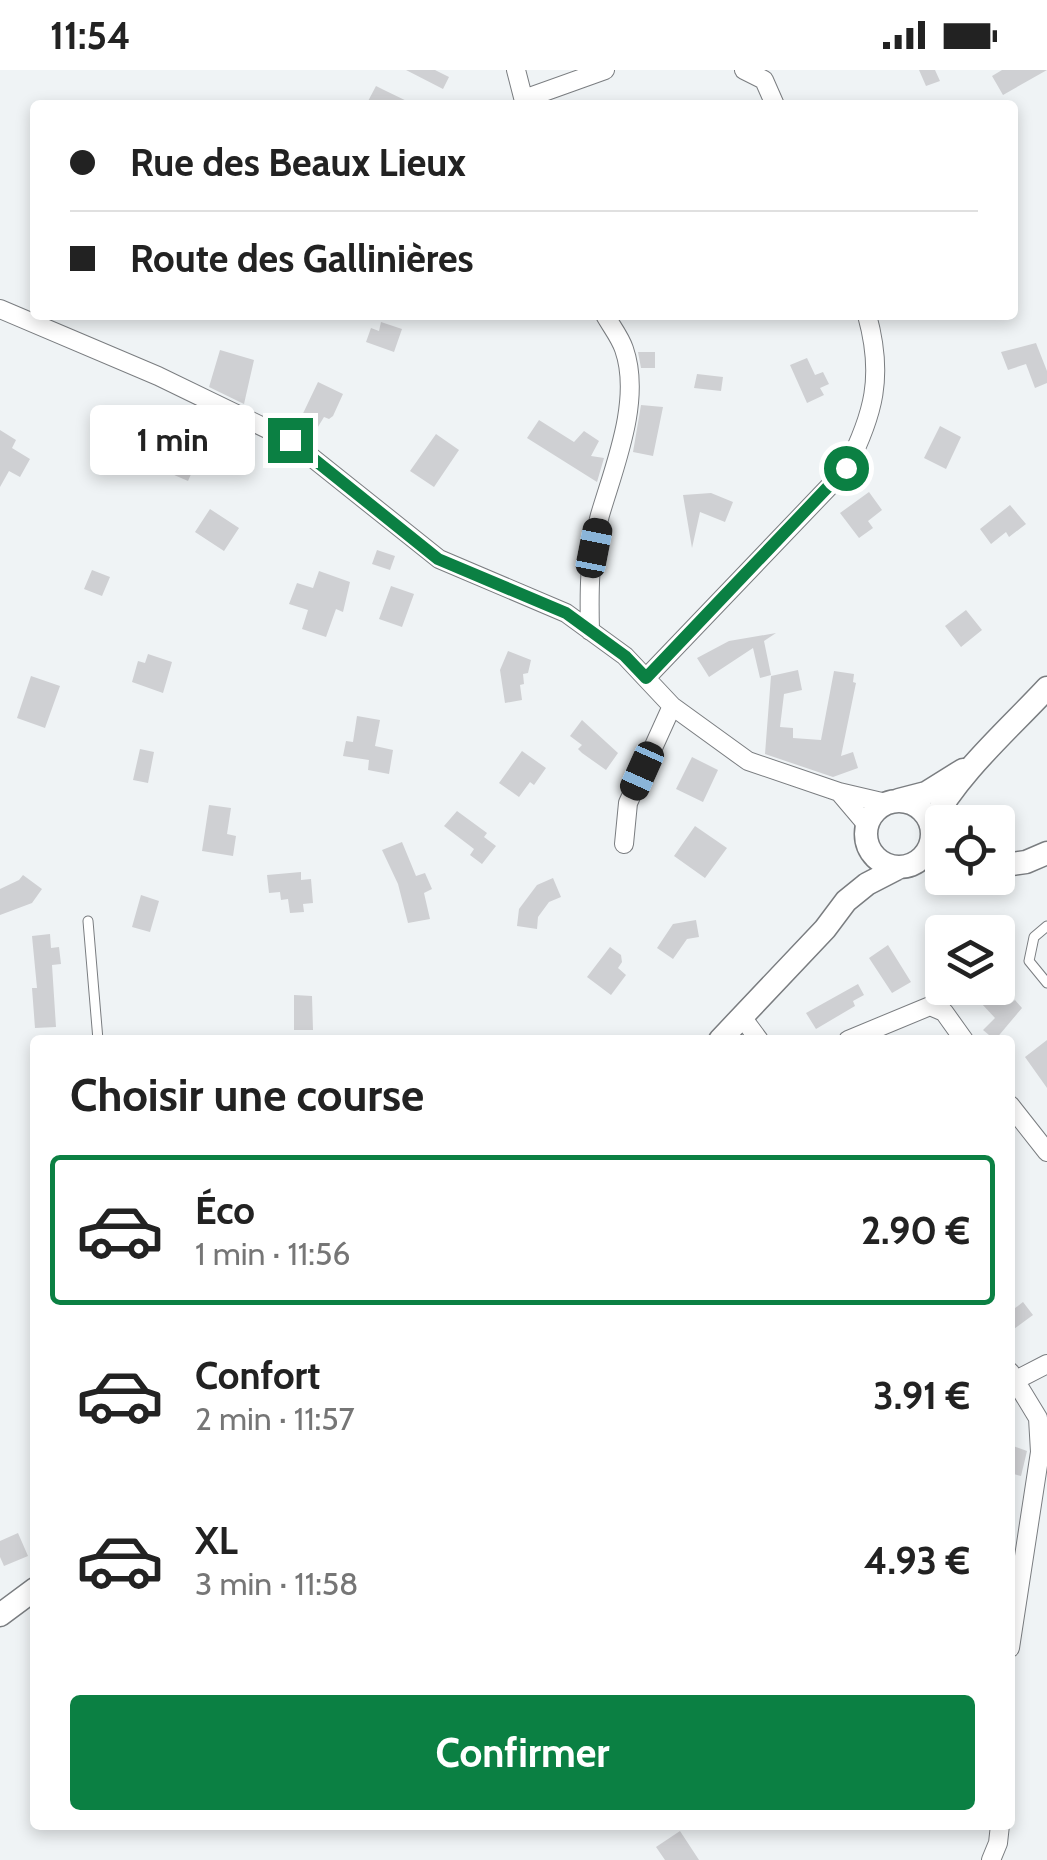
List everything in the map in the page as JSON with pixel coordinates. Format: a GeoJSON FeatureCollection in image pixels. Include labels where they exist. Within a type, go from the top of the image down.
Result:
{"type":"FeatureCollection","features":[{"type":"Feature","properties":{"kind":"street"},"geometry":{"type":"LineString","coordinates":[[516,70],[524,100]]}},
{"type":"Feature","properties":{"kind":"street"},"geometry":{"type":"LineString","coordinates":[[529,100],[605,70]]}},
{"type":"Feature","properties":{"kind":"street"},"geometry":{"type":"LineString","coordinates":[[744,70],[764,80],[773,100]]}},
{"type":"Feature","properties":{"kind":"street"},"geometry":{"type":"LineString","coordinates":[[0,309],[158,376],[290,440],[438,559],[566,613],[625,656],[672,706],[748,761],[839,792],[919,806],[925,815]]}},
{"type":"Feature","properties":{"kind":"street"},"geometry":{"type":"LineString","coordinates":[[590,631],[588,578],[600,518],[620,456],[629,392],[625,350],[608,320]]}},
{"type":"Feature","properties":{"kind":"street"},"geometry":{"type":"LineString","coordinates":[[646,678],[846,468],[876,394],[876,346],[868,320]]}},
{"type":"Feature","properties":{"kind":"street"},"geometry":{"type":"LineString","coordinates":[[942,805],[1047,688]]}},
{"type":"Feature","properties":{"kind":"street"},"geometry":{"type":"LineString","coordinates":[[624,844],[628,803],[672,706]]}},
{"type":"Feature","properties":{"kind":"street"},"geometry":{"type":"LineString","coordinates":[[846,902],[875,810],[926,793],[979,760]]}},
{"type":"Feature","properties":{"kind":"street"},"geometry":{"type":"LineString","coordinates":[[839,792],[866,830],[872,854],[889,866],[900,867]]}},
{"type":"Feature","properties":{"kind":"street"},"geometry":{"type":"LineString","coordinates":[[1015,864],[1047,853]]}},
{"type":"Feature","properties":{"kind":"street"},"geometry":{"type":"LineString","coordinates":[[725,1035],[846,902],[867,884],[900,867],[925,860]]}},
{"type":"Feature","properties":{"kind":"street"},"geometry":{"type":"LineString","coordinates":[[860,1035],[930,1006],[944,1012],[960,1035]]}},
{"type":"Feature","properties":{"kind":"street"},"geometry":{"type":"LineString","coordinates":[[742,1016],[755,1035]]}},
{"type":"Feature","properties":{"kind":"street"},"geometry":{"type":"LineString","coordinates":[[1015,1111],[1047,1152]]}},
{"type":"Feature","properties":{"kind":"street"},"geometry":{"type":"LineString","coordinates":[[1015,1375],[1047,1364]]}},
{"type":"Feature","properties":{"kind":"street"},"geometry":{"type":"LineString","coordinates":[[1015,1379],[1038,1418],[1040,1452],[1015,1616]]}},
{"type":"Feature","properties":{"kind":"street"},"geometry":{"type":"LineString","coordinates":[[1034,1493],[1047,1508]]}},
{"type":"Feature","properties":{"kind":"street"},"geometry":{"type":"LineString","coordinates":[[0,1615],[30,1593]]}},
{"type":"Feature","properties":{"kind":"street"},"geometry":{"type":"LineString","coordinates":[[991,1860],[999,1830]]}},
{"type":"Feature","properties":{"kind":"lane"},"geometry":{"type":"LineString","coordinates":[[88,922],[98,1035]]}},
{"type":"Feature","properties":{"kind":"lane"},"geometry":{"type":"LineString","coordinates":[[1047,926],[1034,937],[1028,961],[1047,983]]}},
{"type":"Feature","properties":{"kind":"building"},"geometry":{"type":"Polygon","coordinates":[[[406,70],[435,70],[449,77],[443,89],[406,70]]]}},
{"type":"Feature","properties":{"kind":"building"},"geometry":{"type":"Polygon","coordinates":[[[919,70],[935,70],[940,81],[926,86],[919,70]]]}},
{"type":"Feature","properties":{"kind":"building"},"geometry":{"type":"Polygon","coordinates":[[[1002,70],[1047,70],[1003,95],[992,76],[1002,70]]]}},
{"type":"Feature","properties":{"kind":"building"},"geometry":{"type":"Polygon","coordinates":[[[376,86],[405,100],[369,100],[376,86]]]}},
{"type":"Feature","properties":{"kind":"building"},"geometry":{"type":"Polygon","coordinates":[[[381,322],[402,329],[394,352],[366,342],[371,328],[379,331],[381,322]]]}},
{"type":"Feature","properties":{"kind":"building"},"geometry":{"type":"Polygon","coordinates":[[[1036,343],[1047,371],[1047,383],[1035,388],[1026,364],[1008,370],[1001,352],[1036,343]]]}},
{"type":"Feature","properties":{"kind":"building"},"geometry":{"type":"Polygon","coordinates":[[[220,350],[254,360],[244,404],[209,387],[220,350]]]}},
{"type":"Feature","properties":{"kind":"building"},"geometry":{"type":"Polygon","coordinates":[[[638,352],[655,352],[655,368],[641,368],[638,352]]]}},
{"type":"Feature","properties":{"kind":"building"},"geometry":{"type":"Polygon","coordinates":[[[807,358],[815,375],[823,372],[829,384],[820,388],[824,395],[807,403],[790,365],[807,358]]]}},
{"type":"Feature","properties":{"kind":"building"},"geometry":{"type":"Polygon","coordinates":[[[697,374],[723,377],[721,391],[694,388],[697,374]]]}},
{"type":"Feature","properties":{"kind":"building"},"geometry":{"type":"Polygon","coordinates":[[[318,382],[343,394],[333,416],[324,417],[313,435],[297,426],[318,382]]]}},
{"type":"Feature","properties":{"kind":"building"},"geometry":{"type":"Polygon","coordinates":[[[641,405],[663,407],[653,456],[633,452],[641,405]]]}},
{"type":"Feature","properties":{"kind":"building"},"geometry":{"type":"Polygon","coordinates":[[[539,420],[574,442],[584,431],[599,441],[591,456],[604,458],[597,482],[527,438],[539,420]]]}},
{"type":"Feature","properties":{"kind":"building"},"geometry":{"type":"Polygon","coordinates":[[[940,426],[961,437],[946,469],[924,458],[940,426]]]}},
{"type":"Feature","properties":{"kind":"building"},"geometry":{"type":"Polygon","coordinates":[[[0,430],[16,440],[12,448],[30,459],[20,477],[9,471],[0,487],[0,430]]]}},
{"type":"Feature","properties":{"kind":"building"},"geometry":{"type":"Polygon","coordinates":[[[436,434],[459,450],[434,487],[410,471],[436,434]]]}},
{"type":"Feature","properties":{"kind":"building"},"geometry":{"type":"Polygon","coordinates":[[[181,437],[203,447],[188,481],[165,471],[181,437]]]}},
{"type":"Feature","properties":{"kind":"building"},"geometry":{"type":"Polygon","coordinates":[[[869,492],[882,510],[868,521],[873,528],[859,538],[840,513],[869,492]]]}},
{"type":"Feature","properties":{"kind":"building"},"geometry":{"type":"Polygon","coordinates":[[[711,493],[733,502],[725,522],[700,512],[692,548],[683,495],[711,493]]]}},
{"type":"Feature","properties":{"kind":"building"},"geometry":{"type":"Polygon","coordinates":[[[1010,505],[1026,524],[991,544],[980,529],[1010,505]]]}},
{"type":"Feature","properties":{"kind":"building"},"geometry":{"type":"Polygon","coordinates":[[[210,509],[239,528],[224,551],[195,532],[210,509]]]}},
{"type":"Feature","properties":{"kind":"building"},"geometry":{"type":"Polygon","coordinates":[[[377,550],[395,556],[390,570],[372,564],[377,550]]]}},
{"type":"Feature","properties":{"kind":"building"},"geometry":{"type":"Polygon","coordinates":[[[92,570],[110,577],[102,596],[84,589],[92,570]]]}},
{"type":"Feature","properties":{"kind":"building"},"geometry":{"type":"Polygon","coordinates":[[[319,571],[350,582],[343,612],[336,609],[326,637],[302,629],[308,610],[289,604],[297,583],[313,588],[319,571]]]}},
{"type":"Feature","properties":{"kind":"building"},"geometry":{"type":"Polygon","coordinates":[[[391,586],[414,594],[402,627],[379,619],[391,586]]]}},
{"type":"Feature","properties":{"kind":"building"},"geometry":{"type":"Polygon","coordinates":[[[966,610],[982,630],[961,647],[945,626],[966,610]]]}},
{"type":"Feature","properties":{"kind":"building"},"geometry":{"type":"Polygon","coordinates":[[[776,633],[764,641],[771,675],[760,678],[753,648],[709,677],[697,658],[729,641],[776,633]]]}},
{"type":"Feature","properties":{"kind":"building"},"geometry":{"type":"Polygon","coordinates":[[[508,651],[531,660],[528,673],[523,674],[524,684],[520,685],[522,700],[505,703],[500,670],[508,651]]]}},
{"type":"Feature","properties":{"kind":"building"},"geometry":{"type":"Polygon","coordinates":[[[148,654],[172,662],[163,693],[132,682],[138,661],[145,663],[148,654]]]}},
{"type":"Feature","properties":{"kind":"building"},"geometry":{"type":"Polygon","coordinates":[[[798,670],[802,690],[784,694],[780,727],[793,728],[793,738],[821,740],[834,671],[854,674],[856,683],[841,756],[853,752],[858,768],[833,777],[765,754],[771,676],[798,670]]]}},
{"type":"Feature","properties":{"kind":"building"},"geometry":{"type":"Polygon","coordinates":[[[31,676],[60,686],[45,728],[17,718],[31,676]]]}},
{"type":"Feature","properties":{"kind":"building"},"geometry":{"type":"Polygon","coordinates":[[[357,716],[380,720],[375,746],[393,750],[389,774],[368,770],[369,760],[343,756],[346,741],[353,742],[357,716]]]}},
{"type":"Feature","properties":{"kind":"building"},"geometry":{"type":"Polygon","coordinates":[[[582,720],[618,753],[606,770],[582,753],[578,749],[582,745],[570,736],[582,720]]]}},
{"type":"Feature","properties":{"kind":"building"},"geometry":{"type":"Polygon","coordinates":[[[140,749],[154,752],[148,783],[133,780],[140,749]]]}},
{"type":"Feature","properties":{"kind":"building"},"geometry":{"type":"Polygon","coordinates":[[[522,751],[546,768],[519,797],[499,783],[522,751]]]}},
{"type":"Feature","properties":{"kind":"building"},"geometry":{"type":"Polygon","coordinates":[[[692,757],[718,770],[703,802],[676,789],[692,757]]]}},
{"type":"Feature","properties":{"kind":"building"},"geometry":{"type":"Polygon","coordinates":[[[209,805],[231,808],[227,834],[236,836],[233,856],[202,851],[209,805]]]}},
{"type":"Feature","properties":{"kind":"building"},"geometry":{"type":"Polygon","coordinates":[[[457,811],[487,833],[484,837],[496,846],[482,864],[470,855],[474,849],[444,826],[457,811]]]}},
{"type":"Feature","properties":{"kind":"building"},"geometry":{"type":"Polygon","coordinates":[[[695,826],[727,848],[705,878],[674,856],[695,826]]]}},
{"type":"Feature","properties":{"kind":"building"},"geometry":{"type":"Polygon","coordinates":[[[402,842],[416,876],[425,873],[432,889],[424,893],[430,919],[408,923],[398,884],[382,850],[402,842]]]}},
{"type":"Feature","properties":{"kind":"building"},"geometry":{"type":"Polygon","coordinates":[[[301,872],[301,880],[311,879],[313,903],[303,904],[304,912],[290,913],[288,899],[281,900],[280,892],[269,893],[267,875],[301,872]]]}},
{"type":"Feature","properties":{"kind":"building"},"geometry":{"type":"Polygon","coordinates":[[[23,875],[42,889],[32,903],[0,915],[0,889],[23,875]]]}},
{"type":"Feature","properties":{"kind":"building"},"geometry":{"type":"Polygon","coordinates":[[[553,878],[561,897],[549,902],[538,917],[537,929],[517,926],[519,909],[537,885],[553,878]]]}},
{"type":"Feature","properties":{"kind":"building"},"geometry":{"type":"Polygon","coordinates":[[[141,895],[159,901],[150,932],[132,927],[141,895]]]}},
{"type":"Feature","properties":{"kind":"building"},"geometry":{"type":"Polygon","coordinates":[[[696,920],[699,937],[687,939],[673,959],[657,948],[673,924],[696,920]]]}},
{"type":"Feature","properties":{"kind":"building"},"geometry":{"type":"Polygon","coordinates":[[[50,934],[51,948],[59,947],[61,964],[52,965],[56,1027],[35,1028],[32,988],[37,988],[32,936],[50,934]]]}},
{"type":"Feature","properties":{"kind":"building"},"geometry":{"type":"Polygon","coordinates":[[[888,945],[911,982],[892,993],[869,958],[888,945]]]}},
{"type":"Feature","properties":{"kind":"building"},"geometry":{"type":"Polygon","coordinates":[[[610,947],[621,955],[618,968],[626,975],[611,995],[587,977],[610,947]]]}},
{"type":"Feature","properties":{"kind":"building"},"geometry":{"type":"Polygon","coordinates":[[[858,984],[864,995],[853,1001],[855,1006],[816,1029],[806,1013],[858,984]]]}},
{"type":"Feature","properties":{"kind":"building"},"geometry":{"type":"Polygon","coordinates":[[[294,995],[312,996],[313,1030],[294,1030],[294,995]]]}},
{"type":"Feature","properties":{"kind":"building"},"geometry":{"type":"Polygon","coordinates":[[[1015,1000],[1022,1008],[999,1035],[989,1035],[983,1030],[995,1018],[983,1005],[1015,1005],[1015,1000]]]}},
{"type":"Feature","properties":{"kind":"building"},"geometry":{"type":"Polygon","coordinates":[[[1047,1040],[1047,1088],[1025,1057],[1047,1040]]]}},
{"type":"Feature","properties":{"kind":"building"},"geometry":{"type":"Polygon","coordinates":[[[1023,1302],[1033,1315],[1015,1328],[1015,1308],[1023,1302]]]}},
{"type":"Feature","properties":{"kind":"building"},"geometry":{"type":"Polygon","coordinates":[[[1015,1447],[1027,1451],[1021,1476],[1015,1474],[1015,1447]]]}},
{"type":"Feature","properties":{"kind":"building"},"geometry":{"type":"Polygon","coordinates":[[[18,1533],[28,1556],[4,1566],[0,1541],[18,1533]]]}},
{"type":"Feature","properties":{"kind":"building"},"geometry":{"type":"Polygon","coordinates":[[[680,1831],[699,1860],[665,1860],[656,1847],[680,1831]]]}},
{"type":"Feature","properties":{"kind":"route"},"geometry":{"type":"LineString","coordinates":[[290,440],[438,559],[566,613],[625,656],[646,678],[846,468]]}}]}
